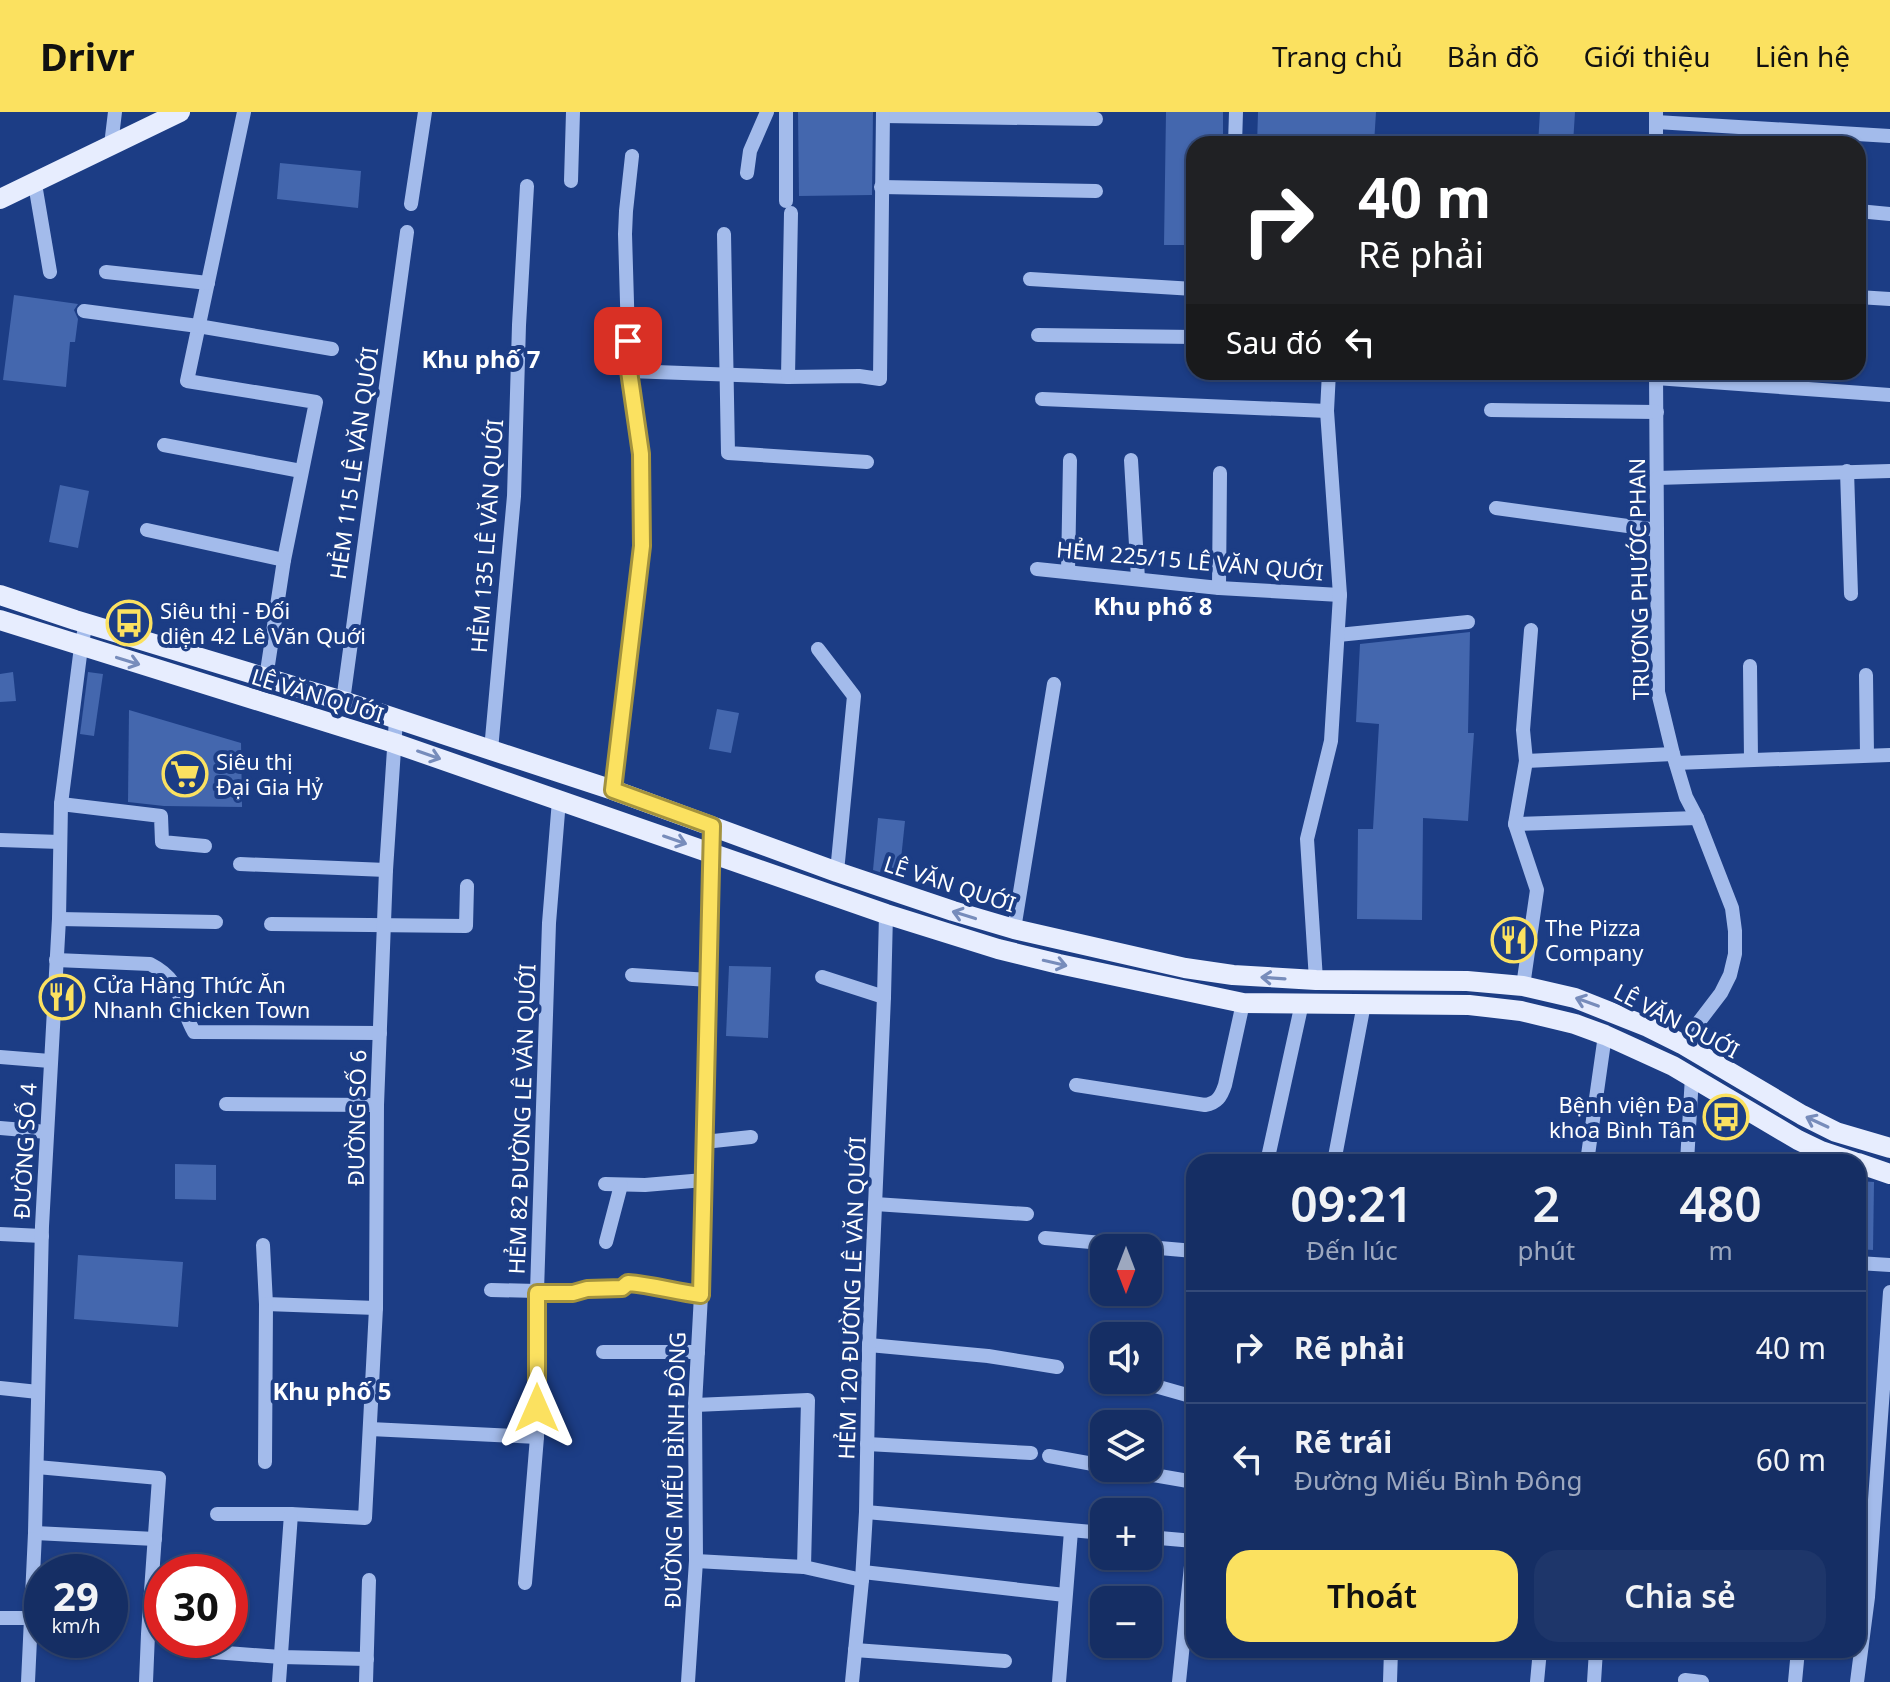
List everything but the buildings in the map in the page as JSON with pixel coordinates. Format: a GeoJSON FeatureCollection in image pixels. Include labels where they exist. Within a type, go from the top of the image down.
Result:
{"type":"FeatureCollection","features":[{"type":"Feature","properties":{"kind":"main road"},"geometry":{"type":"LineString","coordinates":[[0,199],[180,112]]}},
{"type":"Feature","properties":{"kind":"main road","name":"LÊ VĂN QUỚI"},"geometry":{"type":"LineString","coordinates":[[0,595],[343,701],[613,790],[837,872],[1014,929],[1185,968],[1248,976],[1316,980],[1436,980],[1523,986],[1575,998],[1682,1044],[1836,1132],[1890,1148]]}},
{"type":"Feature","properties":{"kind":"main road","name":"LÊ VĂN QUỚI"},"geometry":{"type":"LineString","coordinates":[[0,620],[394,743],[886,914],[998,949],[1243,1003],[1469,1005],[1547,1016],[1605,1035],[1692,1076],[1816,1154]]}},
{"type":"Feature","properties":{"kind":"main road","name":"LÊ VĂN QUỚI"},"geometry":{"type":"LineString","coordinates":[[1866,1166],[1890,1174]]}},
{"type":"Feature","properties":{"kind":"street"},"geometry":{"type":"LineString","coordinates":[[111,145],[115,112]]}},
{"type":"Feature","properties":{"kind":"street"},"geometry":{"type":"LineString","coordinates":[[244,112],[187,381],[316,402],[284,560],[266,678]]}},
{"type":"Feature","properties":{"kind":"street"},"geometry":{"type":"LineString","coordinates":[[411,204],[425,112]]}},
{"type":"Feature","properties":{"kind":"street"},"geometry":{"type":"LineString","coordinates":[[571,181],[573,112]]}},
{"type":"Feature","properties":{"kind":"street"},"geometry":{"type":"LineString","coordinates":[[747,173],[750,151],[767,112]]}},
{"type":"Feature","properties":{"kind":"street"},"geometry":{"type":"LineString","coordinates":[[786,112],[788,377]]}},
{"type":"Feature","properties":{"kind":"street"},"geometry":{"type":"LineString","coordinates":[[1235,136],[1236,112]]}},
{"type":"Feature","properties":{"kind":"street"},"geometry":{"type":"LineString","coordinates":[[629,371],[880,379],[883,114],[1096,119]]}},
{"type":"Feature","properties":{"kind":"street"},"geometry":{"type":"LineString","coordinates":[[1656,117],[1890,136]]}},
{"type":"Feature","properties":{"kind":"street"},"geometry":{"type":"LineString","coordinates":[[613,790],[642,546],[641,454],[629,371],[625,234],[632,156]]}},
{"type":"Feature","properties":{"kind":"street"},"geometry":{"type":"LineString","coordinates":[[35,184],[50,272]]}},
{"type":"Feature","properties":{"kind":"street","name":"HẺM 135 LÊ VĂN QUỚI"},"geometry":{"type":"LineString","coordinates":[[491,750],[514,496],[527,186]]}},
{"type":"Feature","properties":{"kind":"street"},"geometry":{"type":"LineString","coordinates":[[881,187],[1096,191]]}},
{"type":"Feature","properties":{"kind":"street"},"geometry":{"type":"LineString","coordinates":[[1866,212],[1890,214]]}},
{"type":"Feature","properties":{"kind":"street","name":"HẺM 115 LÊ VĂN QUỚI"},"geometry":{"type":"LineString","coordinates":[[343,701],[407,232]]}},
{"type":"Feature","properties":{"kind":"street"},"geometry":{"type":"LineString","coordinates":[[724,234],[728,453],[867,462]]}},
{"type":"Feature","properties":{"kind":"street"},"geometry":{"type":"LineString","coordinates":[[106,272],[208,283]]}},
{"type":"Feature","properties":{"kind":"street"},"geometry":{"type":"LineString","coordinates":[[1030,279],[1186,289]]}},
{"type":"Feature","properties":{"kind":"street"},"geometry":{"type":"LineString","coordinates":[[1866,298],[1890,299]]}},
{"type":"Feature","properties":{"kind":"street"},"geometry":{"type":"LineString","coordinates":[[84,311],[198,326],[332,349]]}},
{"type":"Feature","properties":{"kind":"street"},"geometry":{"type":"LineString","coordinates":[[1038,335],[1186,337]]}},
{"type":"Feature","properties":{"kind":"street"},"geometry":{"type":"LineString","coordinates":[[1316,980],[1307,839],[1331,741],[1340,595],[1327,411],[1329,380]]}},
{"type":"Feature","properties":{"kind":"street","name":"TRƯƠNG PHƯỚC PHAN"},"geometry":{"type":"LineString","coordinates":[[1656,380],[1658,692],[1686,797],[1732,908],[1735,931],[1735,954],[1730,975],[1721,993],[1682,1044]]}},
{"type":"Feature","properties":{"kind":"street"},"geometry":{"type":"LineString","coordinates":[[1714,380],[1890,395]]}},
{"type":"Feature","properties":{"kind":"street"},"geometry":{"type":"LineString","coordinates":[[1042,399],[1327,411]]}},
{"type":"Feature","properties":{"kind":"street"},"geometry":{"type":"LineString","coordinates":[[1491,410],[1657,412]]}},
{"type":"Feature","properties":{"kind":"street"},"geometry":{"type":"LineString","coordinates":[[164,445],[301,471]]}},
{"type":"Feature","properties":{"kind":"street"},"geometry":{"type":"LineString","coordinates":[[1068,572],[1070,460]]}},
{"type":"Feature","properties":{"kind":"street"},"geometry":{"type":"LineString","coordinates":[[1131,460],[1138,579]]}},
{"type":"Feature","properties":{"kind":"street"},"geometry":{"type":"LineString","coordinates":[[1847,471],[1851,594]]}},
{"type":"Feature","properties":{"kind":"street"},"geometry":{"type":"LineString","coordinates":[[1657,478],[1890,471]]}},
{"type":"Feature","properties":{"kind":"street"},"geometry":{"type":"LineString","coordinates":[[1219,588],[1220,473]]}},
{"type":"Feature","properties":{"kind":"street"},"geometry":{"type":"LineString","coordinates":[[1496,508],[1657,530]]}},
{"type":"Feature","properties":{"kind":"street"},"geometry":{"type":"LineString","coordinates":[[147,530],[284,560]]}},
{"type":"Feature","properties":{"kind":"street","name":"HẺM 225/15 LÊ VĂN QUỚI"},"geometry":{"type":"LineString","coordinates":[[1037,569],[1219,588],[1340,595]]}},
{"type":"Feature","properties":{"kind":"street"},"geometry":{"type":"LineString","coordinates":[[1338,635],[1468,622]]}},
{"type":"Feature","properties":{"kind":"street","name":"ĐƯỜNG SỐ 4"},"geometry":{"type":"LineString","coordinates":[[34,1554],[42,1236],[59,919],[61,804],[86,623]]}},
{"type":"Feature","properties":{"kind":"street"},"geometry":{"type":"LineString","coordinates":[[1523,986],[1537,890],[1515,824],[1526,761],[1523,730],[1531,630]]}},
{"type":"Feature","properties":{"kind":"street"},"geometry":{"type":"LineString","coordinates":[[818,649],[854,696],[837,872]]}},
{"type":"Feature","properties":{"kind":"street"},"geometry":{"type":"LineString","coordinates":[[1750,666],[1751,760]]}},
{"type":"Feature","properties":{"kind":"street"},"geometry":{"type":"LineString","coordinates":[[1866,675],[1867,755]]}},
{"type":"Feature","properties":{"kind":"street"},"geometry":{"type":"LineString","coordinates":[[1014,929],[1054,684]]}},
{"type":"Feature","properties":{"kind":"street","name":"ĐƯỜNG SỐ 6"},"geometry":{"type":"LineString","coordinates":[[291,1514],[365,1518],[376,1308],[377,1105],[386,870],[396,719]]}},
{"type":"Feature","properties":{"kind":"street"},"geometry":{"type":"LineString","coordinates":[[1526,761],[1751,760],[1890,755]]}},
{"type":"Feature","properties":{"kind":"street","name":"HẺM 82 ĐƯỜNG LÊ VĂN QUỚI"},"geometry":{"type":"LineString","coordinates":[[525,1583],[537,1437],[537,1292],[549,923],[559,800]]}},
{"type":"Feature","properties":{"kind":"street"},"geometry":{"type":"LineString","coordinates":[[61,804],[161,816],[162,842],[205,846]]}},
{"type":"Feature","properties":{"kind":"street"},"geometry":{"type":"LineString","coordinates":[[1515,824],[1697,818]]}},
{"type":"Feature","properties":{"kind":"street","name":"ĐƯỜNG MIẾU BÌNH ĐÔNG"},"geometry":{"type":"LineString","coordinates":[[688,1682],[696,1561],[695,1405],[701,1295],[712,826]]}},
{"type":"Feature","properties":{"kind":"street"},"geometry":{"type":"LineString","coordinates":[[0,840],[60,842]]}},
{"type":"Feature","properties":{"kind":"street"},"geometry":{"type":"LineString","coordinates":[[240,864],[386,870]]}},
{"type":"Feature","properties":{"kind":"street"},"geometry":{"type":"LineString","coordinates":[[271,924],[466,926],[467,886]]}},
{"type":"Feature","properties":{"kind":"street","name":"HẺM 120 ĐƯỜNG LÊ VĂN QUỚI"},"geometry":{"type":"LineString","coordinates":[[852,1682],[866,1512],[869,1345],[886,914]]}},
{"type":"Feature","properties":{"kind":"street"},"geometry":{"type":"LineString","coordinates":[[59,919],[216,922]]}},
{"type":"Feature","properties":{"kind":"street"},"geometry":{"type":"LineString","coordinates":[[56,960],[150,964],[163,971],[176,987],[194,1032],[380,1033]]}},
{"type":"Feature","properties":{"kind":"street"},"geometry":{"type":"LineString","coordinates":[[632,975],[709,980]]}},
{"type":"Feature","properties":{"kind":"street"},"geometry":{"type":"LineString","coordinates":[[822,977],[884,997]]}},
{"type":"Feature","properties":{"kind":"street"},"geometry":{"type":"LineString","coordinates":[[1076,1085],[1212,1104],[1221,1096],[1225,1085],[1243,1003]]}},
{"type":"Feature","properties":{"kind":"street"},"geometry":{"type":"LineString","coordinates":[[1269,1154],[1302,1003]]}},
{"type":"Feature","properties":{"kind":"street"},"geometry":{"type":"LineString","coordinates":[[1336,1154],[1364,1004]]}},
{"type":"Feature","properties":{"kind":"street"},"geometry":{"type":"LineString","coordinates":[[1588,1154],[1605,1035]]}},
{"type":"Feature","properties":{"kind":"street"},"geometry":{"type":"LineString","coordinates":[[0,1057],[50,1061]]}},
{"type":"Feature","properties":{"kind":"street"},"geometry":{"type":"LineString","coordinates":[[1687,1154],[1692,1076]]}},
{"type":"Feature","properties":{"kind":"street"},"geometry":{"type":"LineString","coordinates":[[226,1104],[377,1105]]}},
{"type":"Feature","properties":{"kind":"street"},"geometry":{"type":"LineString","coordinates":[[0,1128],[47,1132]]}},
{"type":"Feature","properties":{"kind":"street"},"geometry":{"type":"LineString","coordinates":[[704,1142],[751,1137]]}},
{"type":"Feature","properties":{"kind":"street"},"geometry":{"type":"LineString","coordinates":[[606,1242],[613,1184],[704,1180]]}},
{"type":"Feature","properties":{"kind":"street"},"geometry":{"type":"LineString","coordinates":[[875,1204],[1027,1214]]}},
{"type":"Feature","properties":{"kind":"street"},"geometry":{"type":"LineString","coordinates":[[0,1234],[42,1236]]}},
{"type":"Feature","properties":{"kind":"street"},"geometry":{"type":"LineString","coordinates":[[1045,1238],[1186,1250]]}},
{"type":"Feature","properties":{"kind":"street"},"geometry":{"type":"LineString","coordinates":[[263,1245],[266,1304],[265,1462]]}},
{"type":"Feature","properties":{"kind":"street"},"geometry":{"type":"LineString","coordinates":[[1866,1264],[1890,1265]]}},
{"type":"Feature","properties":{"kind":"street"},"geometry":{"type":"LineString","coordinates":[[491,1290],[573,1293],[587,1289],[622,1288],[628,1283],[701,1295]]}},
{"type":"Feature","properties":{"kind":"street"},"geometry":{"type":"LineString","coordinates":[[1866,1575],[1884,1451],[1890,1292]]}},
{"type":"Feature","properties":{"kind":"street"},"geometry":{"type":"LineString","coordinates":[[266,1304],[376,1308]]}},
{"type":"Feature","properties":{"kind":"street"},"geometry":{"type":"LineString","coordinates":[[869,1345],[988,1356],[1057,1367]]}},
{"type":"Feature","properties":{"kind":"street"},"geometry":{"type":"LineString","coordinates":[[603,1352],[698,1352]]}},
{"type":"Feature","properties":{"kind":"street"},"geometry":{"type":"LineString","coordinates":[[0,1388],[38,1392]]}},
{"type":"Feature","properties":{"kind":"street"},"geometry":{"type":"LineString","coordinates":[[1162,1388],[1186,1395]]}},
{"type":"Feature","properties":{"kind":"street"},"geometry":{"type":"LineString","coordinates":[[695,1405],[808,1400],[804,1567]]}},
{"type":"Feature","properties":{"kind":"street"},"geometry":{"type":"LineString","coordinates":[[370,1429],[537,1437]]}},
{"type":"Feature","properties":{"kind":"street"},"geometry":{"type":"LineString","coordinates":[[867,1444],[1031,1453]]}},
{"type":"Feature","properties":{"kind":"street"},"geometry":{"type":"LineString","coordinates":[[1049,1456],[1090,1463]]}},
{"type":"Feature","properties":{"kind":"street"},"geometry":{"type":"LineString","coordinates":[[37,1467],[159,1478],[146,1682]]}},
{"type":"Feature","properties":{"kind":"street"},"geometry":{"type":"LineString","coordinates":[[1162,1476],[1186,1481]]}},
{"type":"Feature","properties":{"kind":"street"},"geometry":{"type":"LineString","coordinates":[[866,1512],[1090,1532]]}},
{"type":"Feature","properties":{"kind":"street"},"geometry":{"type":"LineString","coordinates":[[217,1514],[291,1514],[279,1682]]}},
{"type":"Feature","properties":{"kind":"street"},"geometry":{"type":"LineString","coordinates":[[1059,1682],[1071,1531]]}},
{"type":"Feature","properties":{"kind":"street"},"geometry":{"type":"LineString","coordinates":[[35,1533],[155,1539]]}},
{"type":"Feature","properties":{"kind":"street"},"geometry":{"type":"LineString","coordinates":[[1162,1538],[1186,1539]]}},
{"type":"Feature","properties":{"kind":"street"},"geometry":{"type":"LineString","coordinates":[[696,1561],[804,1567],[863,1576],[1065,1595]]}},
{"type":"Feature","properties":{"kind":"street"},"geometry":{"type":"LineString","coordinates":[[366,1682],[369,1580]]}},
{"type":"Feature","properties":{"kind":"street"},"geometry":{"type":"LineString","coordinates":[[1179,1682],[1186,1615]]}},
{"type":"Feature","properties":{"kind":"street"},"geometry":{"type":"LineString","coordinates":[[0,1618],[24,1618]]}},
{"type":"Feature","properties":{"kind":"street"},"geometry":{"type":"LineString","coordinates":[[855,1650],[1005,1661]]}},
{"type":"Feature","properties":{"kind":"street"},"geometry":{"type":"LineString","coordinates":[[248,1655],[367,1659]]}},
{"type":"Feature","properties":{"kind":"street","name":"ĐƯỜNG SỐ 4"},"geometry":{"type":"LineString","coordinates":[[28,1682],[29,1658]]}},
{"type":"Feature","properties":{"kind":"street"},"geometry":{"type":"LineString","coordinates":[[1390,1682],[1391,1658]]}},
{"type":"Feature","properties":{"kind":"street"},"geometry":{"type":"LineString","coordinates":[[1537,1682],[1539,1658]]}},
{"type":"Feature","properties":{"kind":"street"},"geometry":{"type":"LineString","coordinates":[[1594,1682],[1596,1658]]}},
{"type":"Feature","properties":{"kind":"street"},"geometry":{"type":"LineString","coordinates":[[1795,1682],[1797,1658]]}},
{"type":"Feature","properties":{"kind":"street"},"geometry":{"type":"LineString","coordinates":[[1857,1682],[1859,1658]]}},
{"type":"Feature","properties":{"kind":"street"},"geometry":{"type":"LineString","coordinates":[[1685,1680],[1702,1682]]}},
{"type":"Feature","properties":{"kind":"place","name":"Siêu thị - Đối diện 42 Lê Văn Quới"},"geometry":{"type":"Point","coordinates":[129,623]}},
{"type":"Feature","properties":{"kind":"place","name":"Siêu thị Đại Gia Hỷ"},"geometry":{"type":"Point","coordinates":[185,774]}},
{"type":"Feature","properties":{"kind":"place","name":"The Pizza Company"},"geometry":{"type":"Point","coordinates":[1514,940]}},
{"type":"Feature","properties":{"kind":"place","name":"Cửa Hàng Thức Ăn Nhanh Chicken Town"},"geometry":{"type":"Point","coordinates":[62,997]}},
{"type":"Feature","properties":{"kind":"place","name":"Bệnh viện Đa khoa Bình Tân"},"geometry":{"type":"Point","coordinates":[1726,1117]}},
{"type":"Feature","properties":{"kind":"district","name":"Khu phố 7"},"geometry":{"type":"Point","coordinates":[481,358]}},
{"type":"Feature","properties":{"kind":"district","name":"Khu phố 8"},"geometry":{"type":"Point","coordinates":[1153,605]}},
{"type":"Feature","properties":{"kind":"district","name":"Khu phố 5"},"geometry":{"type":"Point","coordinates":[332,1390]}},
{"type":"Feature","properties":{"kind":"route"},"geometry":{"type":"LineString","coordinates":[[537,1408],[537,1293],[622,1288],[628,1283],[701,1295],[712,826],[613,790],[642,546],[641,454],[629,371],[628,341]]}}]}
